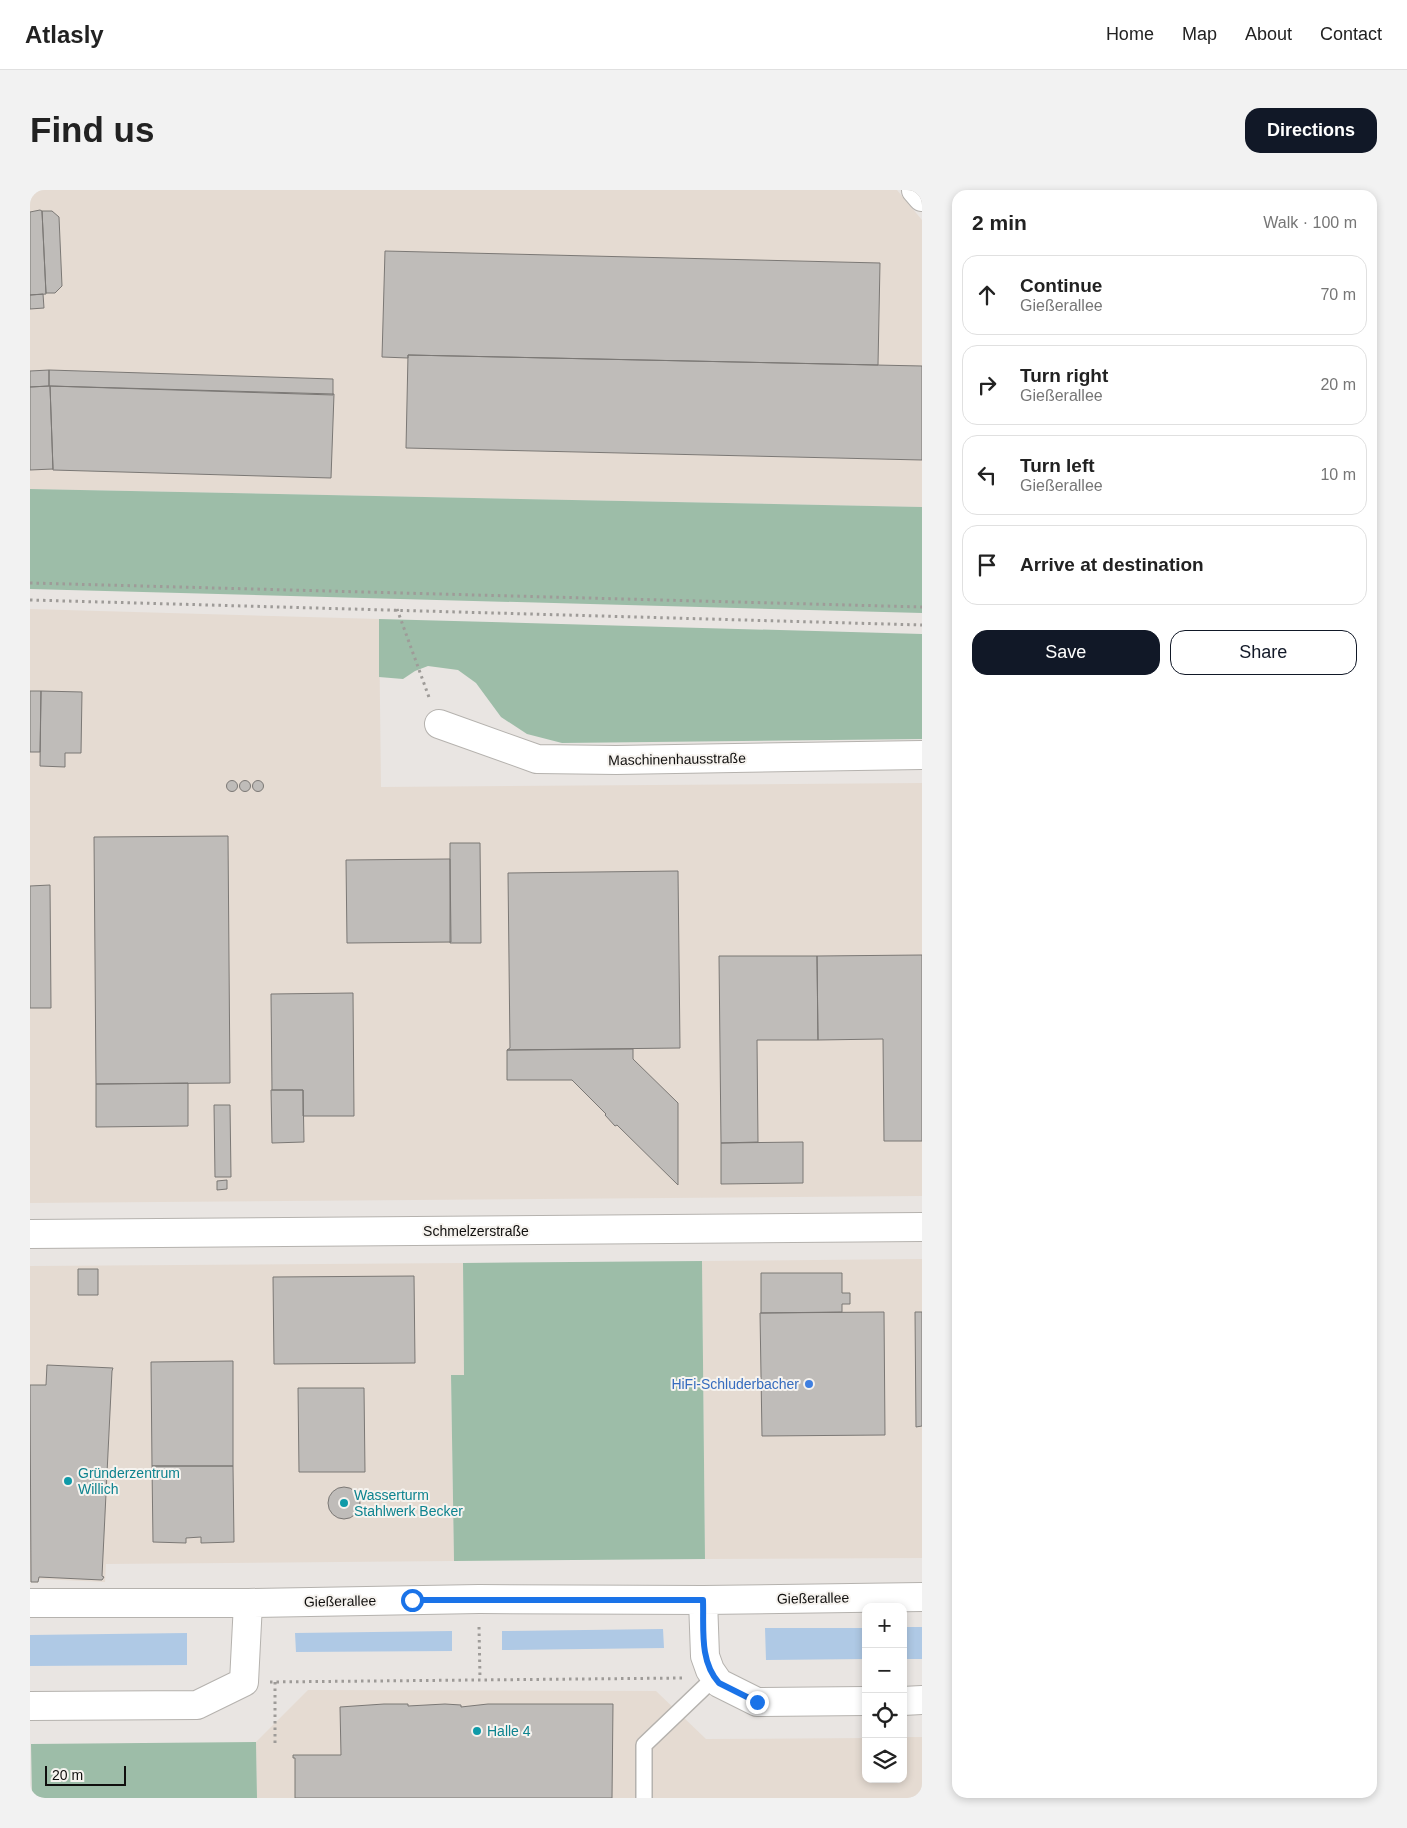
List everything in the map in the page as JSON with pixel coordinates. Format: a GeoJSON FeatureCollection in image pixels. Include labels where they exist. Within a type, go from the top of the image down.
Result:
{"type":"FeatureCollection","features":[{"type":"Feature","properties":{"kind":"street"},"geometry":{"type":"LineString","coordinates":[[916,190],[922,197]]}},
{"type":"Feature","properties":{"kind":"street","name":"Maschinenhausstraße"},"geometry":{"type":"LineString","coordinates":[[439,724],[537,759],[616,760],[922,756]]}},
{"type":"Feature","properties":{"kind":"street","name":"Schmelzerstraße"},"geometry":{"type":"LineString","coordinates":[[30,1234],[922,1227]]}},
{"type":"Feature","properties":{"kind":"street","name":"Gießerallee"},"geometry":{"type":"LineString","coordinates":[[30,1603],[479,1599],[703,1600],[922,1597]]}},
{"type":"Feature","properties":{"kind":"street"},"geometry":{"type":"LineString","coordinates":[[703,1600],[706,1661],[714,1678],[719,1683],[757,1702],[862,1701]]}},
{"type":"Feature","properties":{"kind":"street"},"geometry":{"type":"LineString","coordinates":[[30,1706],[197,1705],[244,1682],[248,1602]]}},
{"type":"Feature","properties":{"kind":"street"},"geometry":{"type":"LineString","coordinates":[[907,1701],[922,1700]]}},
{"type":"Feature","properties":{"kind":"lane"},"geometry":{"type":"LineString","coordinates":[[644,1798],[644,1745],[714,1678]]}},
{"type":"Feature","properties":{"kind":"path"},"geometry":{"type":"LineString","coordinates":[[30,583],[922,607]]}},
{"type":"Feature","properties":{"kind":"path"},"geometry":{"type":"LineString","coordinates":[[30,600],[922,625]]}},
{"type":"Feature","properties":{"kind":"path"},"geometry":{"type":"LineString","coordinates":[[397,609],[439,724]]}},
{"type":"Feature","properties":{"kind":"path"},"geometry":{"type":"LineString","coordinates":[[479,1629],[480,1679]]}},
{"type":"Feature","properties":{"kind":"path"},"geometry":{"type":"LineString","coordinates":[[244,1682],[714,1678]]}},
{"type":"Feature","properties":{"kind":"path"},"geometry":{"type":"LineString","coordinates":[[275,1682],[275,1744]]}},
{"type":"Feature","properties":{"kind":"shaded area"},"geometry":{"type":"Polygon","coordinates":[[[30,190],[897,190],[922,220],[922,507],[30,489],[30,190]]]}},
{"type":"Feature","properties":{"kind":"shaded area"},"geometry":{"type":"Polygon","coordinates":[[[30,609],[379,619],[381,787],[922,783],[922,1196],[30,1203],[30,609]]]}},
{"type":"Feature","properties":{"kind":"shaded area"},"geometry":{"type":"Polygon","coordinates":[[[922,1259],[922,1558],[705,1559],[702,1261],[922,1259]]]}},
{"type":"Feature","properties":{"kind":"shaded area"},"geometry":{"type":"Polygon","coordinates":[[[463,1263],[464,1375],[451,1376],[454,1561],[106,1564],[105,1582],[39,1579],[38,1583],[30,1582],[30,1266],[463,1263]]]}},
{"type":"Feature","properties":{"kind":"shaded area"},"geometry":{"type":"Polygon","coordinates":[[[308,1690],[656,1691],[706,1739],[862,1738],[862,1783],[907,1783],[907,1737],[922,1737],[922,1798],[257,1798],[256,1742],[308,1690]]]}},
{"type":"Feature","properties":{"kind":"green space"},"geometry":{"type":"Polygon","coordinates":[[[30,489],[922,507],[922,613],[30,589],[30,489]]]}},
{"type":"Feature","properties":{"kind":"green space"},"geometry":{"type":"Polygon","coordinates":[[[379,619],[922,634],[922,739],[562,743],[527,734],[501,717],[476,683],[458,670],[428,666],[415,671],[403,679],[379,677],[379,619]]]}},
{"type":"Feature","properties":{"kind":"green space"},"geometry":{"type":"Polygon","coordinates":[[[702,1261],[705,1559],[454,1561],[451,1375],[464,1375],[463,1263],[702,1261]]]}},
{"type":"Feature","properties":{"kind":"green space"},"geometry":{"type":"Polygon","coordinates":[[[256,1742],[257,1798],[32,1798],[31,1744],[256,1742]]]}},
{"type":"Feature","properties":{"kind":"water"},"geometry":{"type":"Polygon","coordinates":[[[907,1627],[922,1627],[922,1659],[907,1659],[907,1627]]]}},
{"type":"Feature","properties":{"kind":"water"},"geometry":{"type":"Polygon","coordinates":[[[765,1628],[862,1628],[862,1659],[766,1660],[765,1628]]]}},
{"type":"Feature","properties":{"kind":"water"},"geometry":{"type":"Polygon","coordinates":[[[663,1629],[664,1648],[502,1650],[502,1631],[663,1629]]]}},
{"type":"Feature","properties":{"kind":"water"},"geometry":{"type":"Polygon","coordinates":[[[452,1631],[452,1651],[296,1652],[295,1633],[452,1631]]]}},
{"type":"Feature","properties":{"kind":"water"},"geometry":{"type":"Polygon","coordinates":[[[187,1633],[187,1665],[30,1666],[30,1635],[187,1633]]]}},
{"type":"Feature","properties":{"kind":"building"},"geometry":{"type":"Polygon","coordinates":[[[42,211],[46,294],[30,295],[30,212],[42,211]]]}},
{"type":"Feature","properties":{"kind":"building"},"geometry":{"type":"Polygon","coordinates":[[[42,211],[52,211],[59,217],[62,286],[55,293],[46,293],[42,211]]]}},
{"type":"Feature","properties":{"kind":"building"},"geometry":{"type":"Polygon","coordinates":[[[385,251],[880,263],[878,365],[408,355],[408,358],[382,357],[385,251]]]}},
{"type":"Feature","properties":{"kind":"building"},"geometry":{"type":"Polygon","coordinates":[[[43,294],[44,308],[30,309],[30,295],[43,294]]]}},
{"type":"Feature","properties":{"kind":"building"},"geometry":{"type":"Polygon","coordinates":[[[408,355],[922,366],[922,460],[406,448],[408,355]]]}},
{"type":"Feature","properties":{"kind":"building"},"geometry":{"type":"Polygon","coordinates":[[[49,370],[333,379],[333,395],[49,386],[49,370]]]}},
{"type":"Feature","properties":{"kind":"building"},"geometry":{"type":"Polygon","coordinates":[[[49,370],[49,386],[30,387],[30,371],[49,370]]]}},
{"type":"Feature","properties":{"kind":"building"},"geometry":{"type":"Polygon","coordinates":[[[50,386],[53,469],[30,470],[30,387],[50,386]]]}},
{"type":"Feature","properties":{"kind":"building"},"geometry":{"type":"Polygon","coordinates":[[[50,386],[334,394],[331,478],[53,470],[50,386]]]}},
{"type":"Feature","properties":{"kind":"building"},"geometry":{"type":"Polygon","coordinates":[[[30,691],[41,691],[40,752],[30,752],[30,691]]]}},
{"type":"Feature","properties":{"kind":"building"},"geometry":{"type":"Polygon","coordinates":[[[41,691],[82,692],[81,753],[65,753],[65,767],[40,766],[41,691]]]}},
{"type":"Feature","properties":{"kind":"building"},"geometry":{"type":"Polygon","coordinates":[[[232,780],[238,786],[232,792],[226,786],[232,780]]]}},
{"type":"Feature","properties":{"kind":"building"},"geometry":{"type":"Polygon","coordinates":[[[245,780],[251,786],[245,792],[239,786],[245,780]]]}},
{"type":"Feature","properties":{"kind":"building"},"geometry":{"type":"Polygon","coordinates":[[[258,780],[264,786],[258,792],[252,786],[258,780]]]}},
{"type":"Feature","properties":{"kind":"building"},"geometry":{"type":"Polygon","coordinates":[[[228,836],[230,1083],[96,1084],[94,837],[228,836]]]}},
{"type":"Feature","properties":{"kind":"building"},"geometry":{"type":"Polygon","coordinates":[[[450,843],[480,843],[481,943],[450,943],[450,843]]]}},
{"type":"Feature","properties":{"kind":"building"},"geometry":{"type":"Polygon","coordinates":[[[450,859],[451,942],[347,943],[346,860],[450,859]]]}},
{"type":"Feature","properties":{"kind":"building"},"geometry":{"type":"Polygon","coordinates":[[[678,871],[680,1048],[507,1050],[510,1048],[508,873],[678,871]]]}},
{"type":"Feature","properties":{"kind":"building"},"geometry":{"type":"Polygon","coordinates":[[[50,885],[51,1008],[30,1008],[30,886],[50,885]]]}},
{"type":"Feature","properties":{"kind":"building"},"geometry":{"type":"Polygon","coordinates":[[[922,955],[922,1141],[884,1141],[883,1039],[818,1040],[817,956],[922,955]]]}},
{"type":"Feature","properties":{"kind":"building"},"geometry":{"type":"Polygon","coordinates":[[[719,956],[817,956],[818,1040],[757,1040],[758,1142],[721,1143],[719,956]]]}},
{"type":"Feature","properties":{"kind":"building"},"geometry":{"type":"Polygon","coordinates":[[[353,993],[354,1116],[303,1116],[303,1090],[272,1090],[271,994],[353,993]]]}},
{"type":"Feature","properties":{"kind":"building"},"geometry":{"type":"Polygon","coordinates":[[[633,1049],[633,1059],[678,1103],[678,1185],[617,1125],[615,1126],[606,1114],[572,1080],[507,1080],[507,1050],[633,1049]]]}},
{"type":"Feature","properties":{"kind":"building"},"geometry":{"type":"Polygon","coordinates":[[[188,1083],[188,1126],[96,1127],[96,1084],[188,1083]]]}},
{"type":"Feature","properties":{"kind":"building"},"geometry":{"type":"Polygon","coordinates":[[[271,1090],[303,1090],[304,1142],[272,1143],[271,1090]]]}},
{"type":"Feature","properties":{"kind":"building"},"geometry":{"type":"Polygon","coordinates":[[[214,1105],[230,1105],[231,1177],[215,1177],[214,1105]]]}},
{"type":"Feature","properties":{"kind":"building"},"geometry":{"type":"Polygon","coordinates":[[[803,1142],[803,1183],[721,1184],[721,1143],[803,1142]]]}},
{"type":"Feature","properties":{"kind":"building"},"geometry":{"type":"Polygon","coordinates":[[[227,1180],[227,1189],[217,1190],[217,1181],[227,1180]]]}},
{"type":"Feature","properties":{"kind":"building"},"geometry":{"type":"Polygon","coordinates":[[[78,1269],[98,1269],[98,1295],[78,1295],[78,1269]]]}},
{"type":"Feature","properties":{"kind":"building"},"geometry":{"type":"Polygon","coordinates":[[[761,1273],[842,1273],[842,1293],[850,1293],[850,1304],[842,1304],[842,1312],[761,1313],[761,1273]]]}},
{"type":"Feature","properties":{"kind":"building"},"geometry":{"type":"Polygon","coordinates":[[[414,1276],[415,1363],[274,1364],[273,1277],[414,1276]]]}},
{"type":"Feature","properties":{"kind":"building"},"geometry":{"type":"Polygon","coordinates":[[[884,1312],[885,1435],[762,1436],[760,1313],[884,1312]]]}},
{"type":"Feature","properties":{"kind":"building"},"geometry":{"type":"Polygon","coordinates":[[[915,1312],[922,1312],[922,1426],[916,1427],[915,1312]]]}},
{"type":"Feature","properties":{"kind":"building"},"geometry":{"type":"Polygon","coordinates":[[[233,1361],[233,1466],[152,1466],[151,1362],[233,1361]]]}},
{"type":"Feature","properties":{"kind":"building","name":"Gründerzentrum Willich"},"geometry":{"type":"Polygon","coordinates":[[[47,1365],[113,1368],[102,1576],[104,1577],[102,1580],[39,1577],[38,1582],[31,1582],[30,1385],[46,1385],[47,1365]]]}},
{"type":"Feature","properties":{"kind":"building"},"geometry":{"type":"Polygon","coordinates":[[[298,1388],[364,1388],[365,1472],[299,1472],[298,1388]]]}},
{"type":"Feature","properties":{"kind":"building"},"geometry":{"type":"Polygon","coordinates":[[[152,1466],[233,1466],[234,1542],[201,1543],[201,1537],[186,1538],[186,1543],[153,1542],[152,1466]]]}},
{"type":"Feature","properties":{"kind":"building","name":"Wasserturm Stahlwerk Becker"},"geometry":{"type":"Polygon","coordinates":[[[344,1487],[355,1492],[360,1503],[355,1514],[344,1519],[333,1514],[328,1503],[333,1492],[344,1487]]]}},
{"type":"Feature","properties":{"kind":"building","name":"Halle 4"},"geometry":{"type":"Polygon","coordinates":[[[408,1704],[408,1706],[445,1704],[461,1705],[461,1707],[488,1704],[613,1704],[612,1798],[295,1798],[295,1758],[293,1758],[293,1755],[341,1755],[340,1707],[408,1704]]]}},
{"type":"Feature","properties":{"kind":"place","name":"HiFi-Schluderbacher"},"geometry":{"type":"Point","coordinates":[809,1384]}},
{"type":"Feature","properties":{"kind":"place","name":"Gründerzentrum Willich"},"geometry":{"type":"Point","coordinates":[68,1481]}},
{"type":"Feature","properties":{"kind":"place","name":"Wasserturm Stahlwerk Becker"},"geometry":{"type":"Point","coordinates":[344,1503]}},
{"type":"Feature","properties":{"kind":"place","name":"Halle 4"},"geometry":{"type":"Point","coordinates":[477,1731]}},
{"type":"Feature","properties":{"kind":"route"},"geometry":{"type":"LineString","coordinates":[[412,1600],[703,1600],[706,1661],[714,1678],[719,1683],[757,1702]]}}]}
